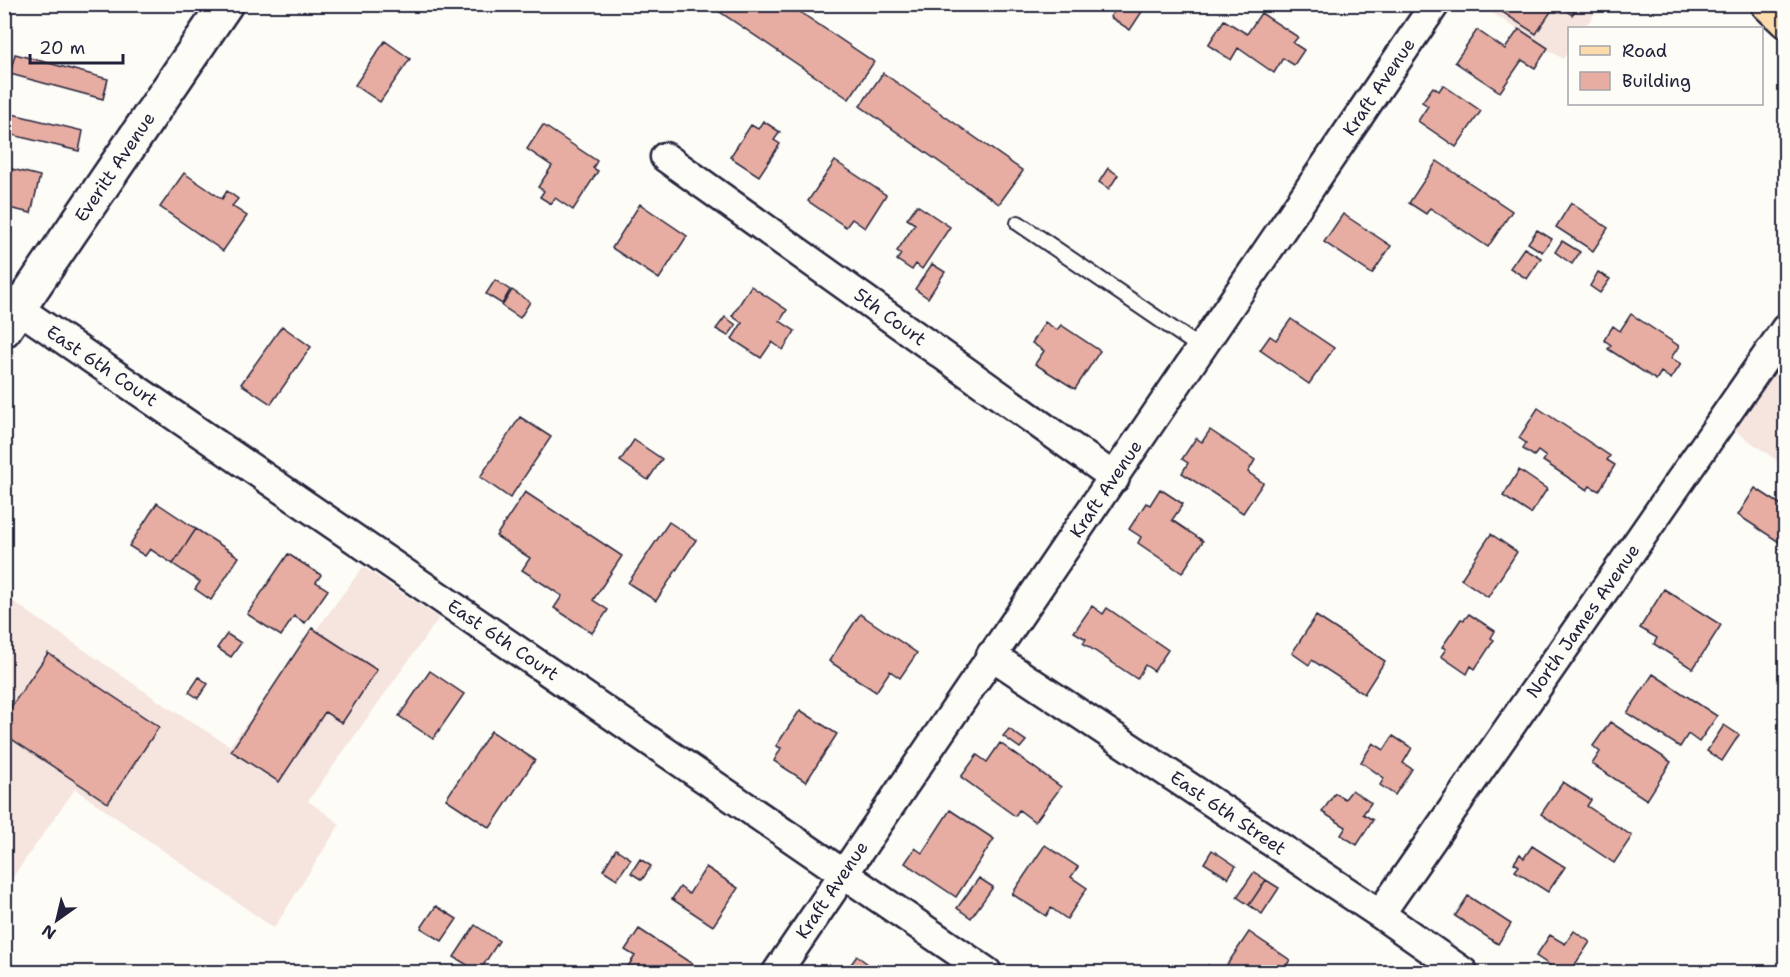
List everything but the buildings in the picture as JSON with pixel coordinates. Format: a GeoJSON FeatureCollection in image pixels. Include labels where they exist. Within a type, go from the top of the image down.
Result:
{"type":"FeatureCollection","features":[{"type":"Feature","properties":{"kind":"main road"},"geometry":{"type":"LineString","coordinates":[[1768,4],[1785,21]]}},
{"type":"Feature","properties":{"kind":"street","name":"Everitt Avenue"},"geometry":{"type":"LineString","coordinates":[[12,320],[226,4]]}},
{"type":"Feature","properties":{"kind":"street","name":"Kraft Avenue"},"geometry":{"type":"LineString","coordinates":[[777,972],[991,655],[1115,478],[1435,4]]}},
{"type":"Feature","properties":{"kind":"street","name":"5th Court"},"geometry":{"type":"LineString","coordinates":[[664,156],[1115,478]]}},
{"type":"Feature","properties":{"kind":"street","name":"East 6th Court"},"geometry":{"type":"LineString","coordinates":[[12,320],[843,873],[987,972]]}},
{"type":"Feature","properties":{"kind":"street","name":"North James Avenue"},"geometry":{"type":"LineString","coordinates":[[1380,914],[1785,328]]}},
{"type":"Feature","properties":{"kind":"street","name":"East 6th Street"},"geometry":{"type":"LineString","coordinates":[[991,655],[1380,914],[1463,972]]}},
{"type":"Feature","properties":{"kind":"lane"},"geometry":{"type":"LineString","coordinates":[[1018,223],[1201,348]]}},
{"type":"Feature","properties":{"kind":"shaded area"},"geometry":{"type":"Polygon","coordinates":[[[1480,5],[1601,5],[1585,27],[1568,27],[1568,52],[1563,59],[1480,5]]]}},
{"type":"Feature","properties":{"kind":"shaded area"},"geometry":{"type":"Polygon","coordinates":[[[1785,351],[1785,466],[1731,428],[1785,351]]]}},
{"type":"Feature","properties":{"kind":"shaded area"},"geometry":{"type":"Polygon","coordinates":[[[363,567],[439,618],[308,801],[340,824],[274,928],[75,789],[5,888],[5,596],[166,706],[230,746],[363,567]]]}}]}
